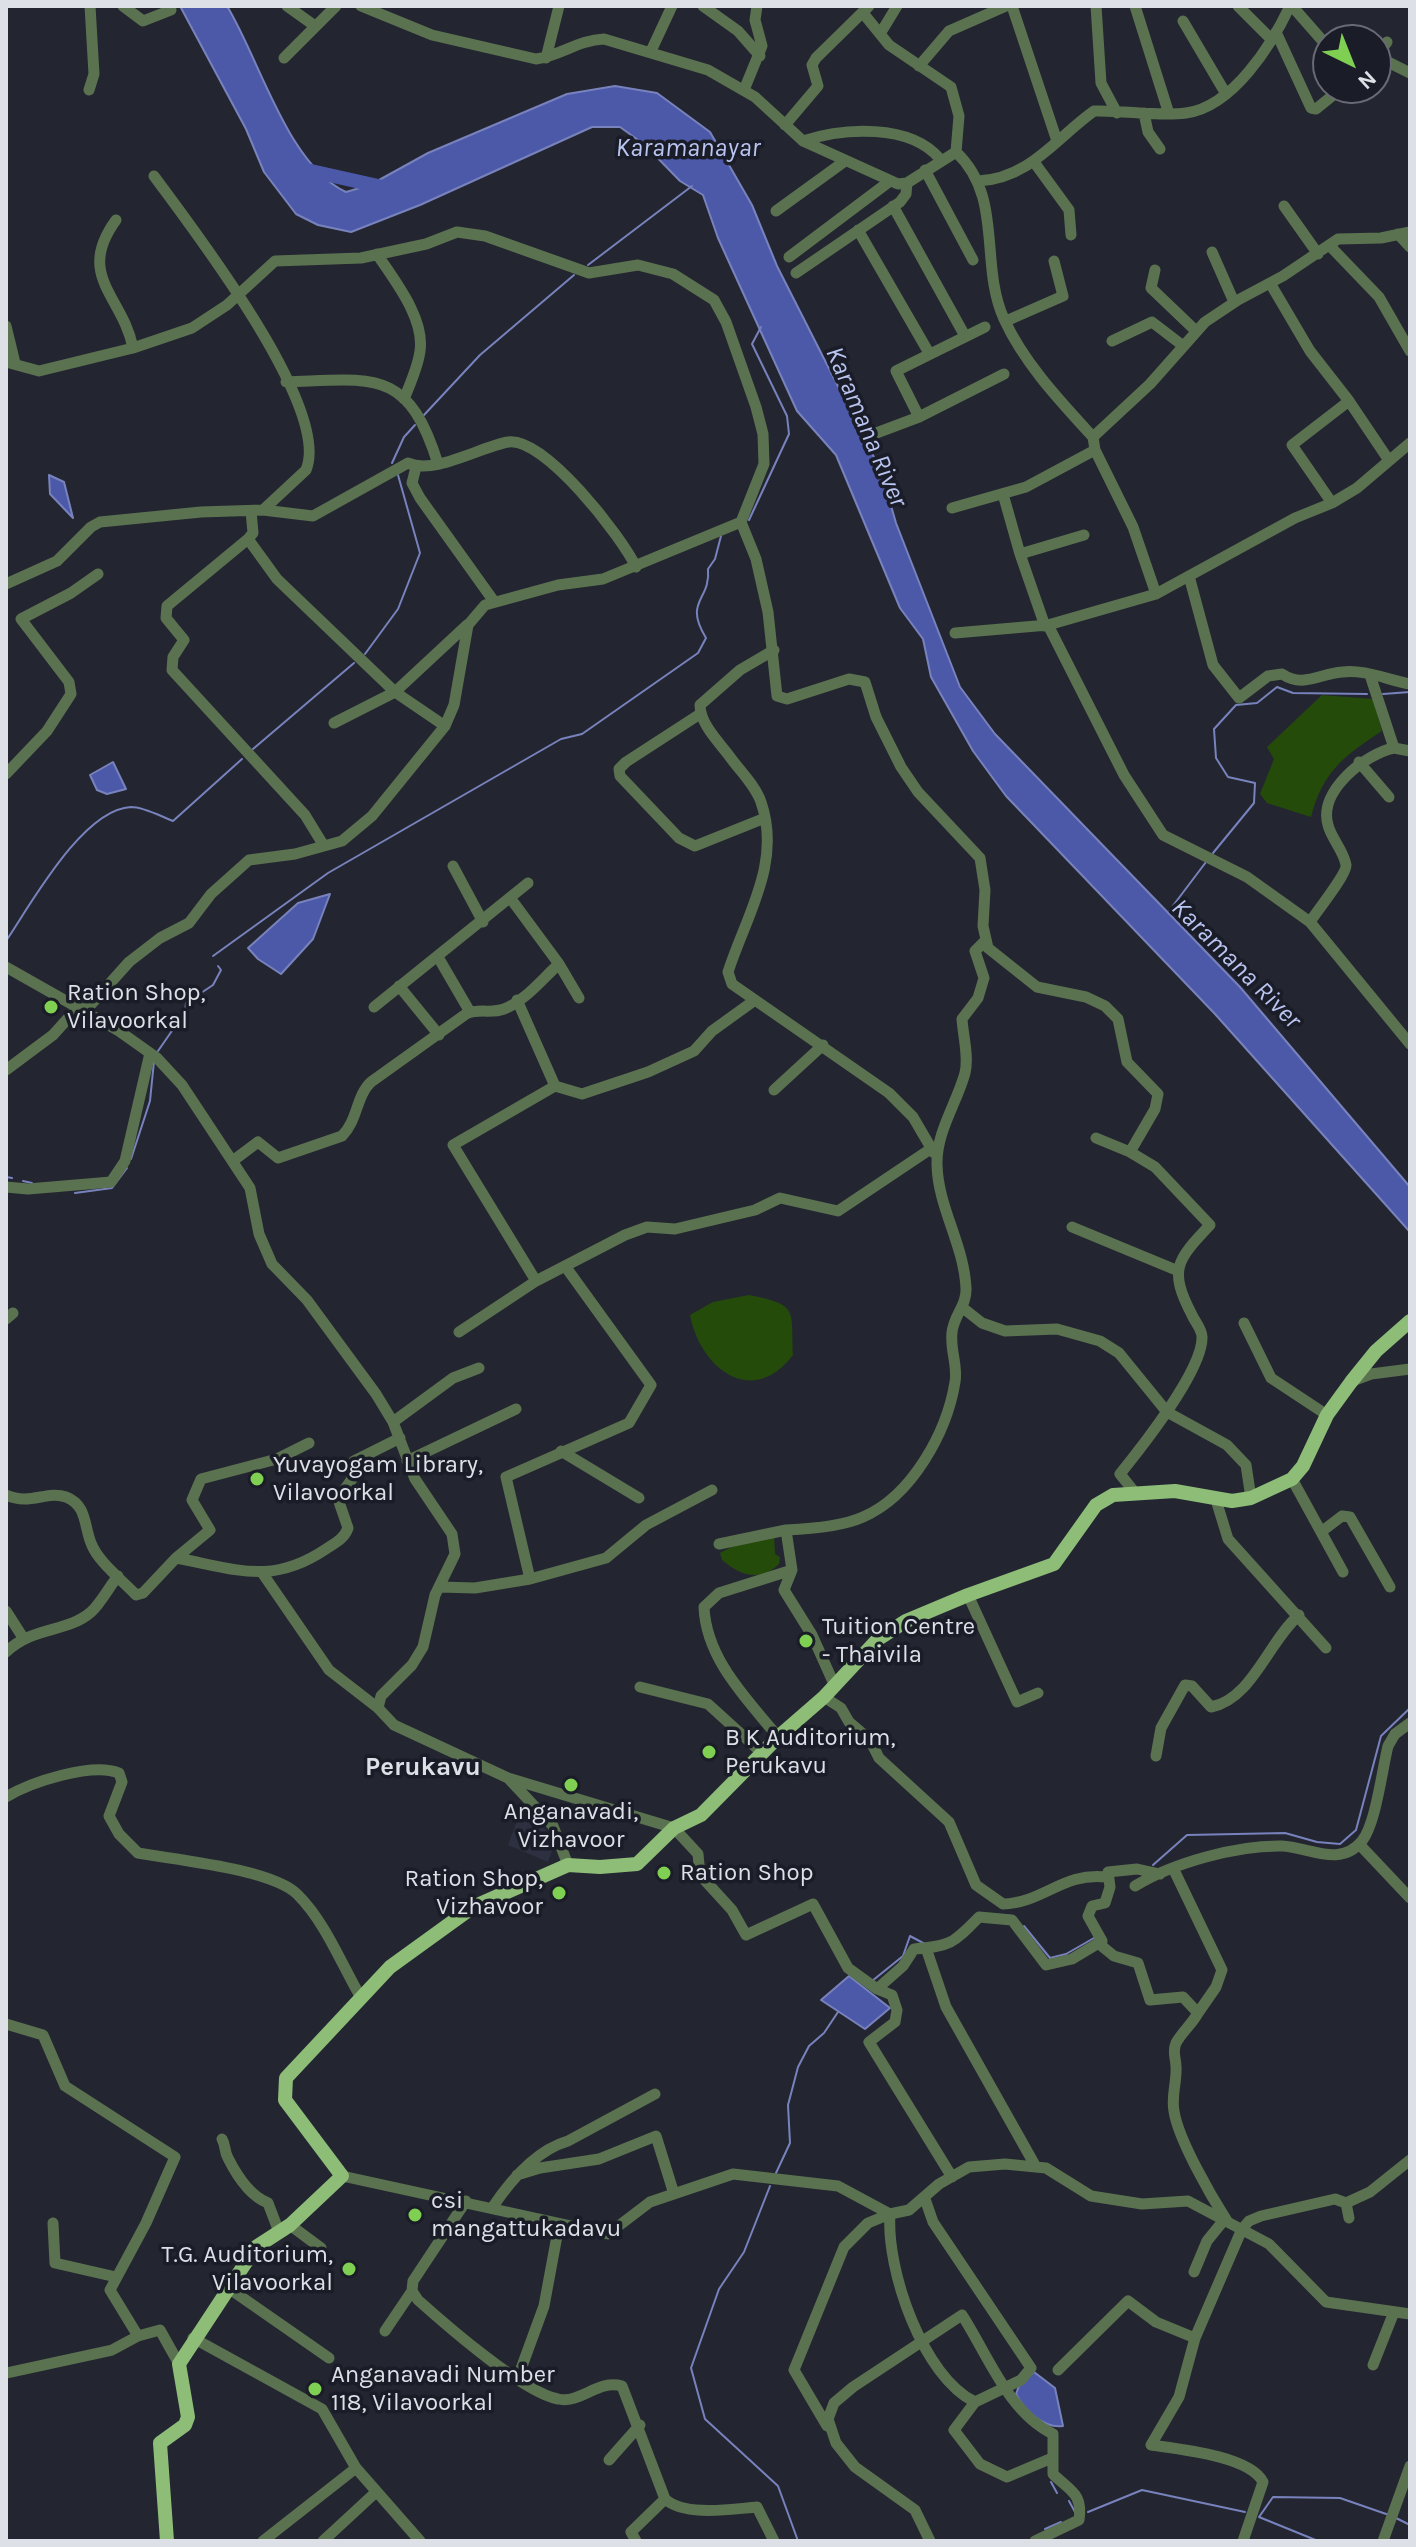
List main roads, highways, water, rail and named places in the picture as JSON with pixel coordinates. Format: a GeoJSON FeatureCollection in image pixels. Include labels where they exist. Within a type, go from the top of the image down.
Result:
{"type":"FeatureCollection","features":[{"type":"Feature","properties":{"kind":"main road"},"geometry":{"type":"LineString","coordinates":[[167,2541],[160,2443],[185,2425],[188,2417],[179,2364],[193,2338],[256,2247],[285,2228],[342,2176],[285,2100],[286,2078],[360,1996],[390,1967],[473,1907],[568,1865],[600,1867],[637,1864],[674,1828],[701,1815],[778,1737],[824,1697],[878,1639],[906,1621],[1054,1564],[1096,1505],[1113,1495],[1175,1491],[1216,1500],[1251,1498],[1292,1479],[1303,1466],[1327,1415],[1351,1382],[1376,1351],[1410,1321]]}},
{"type":"Feature","properties":{"kind":"water","name":"Karamanayar"},"geometry":{"type":"Polygon","coordinates":[[[180,6],[227,6],[292,136],[326,179],[346,192],[370,185],[428,153],[567,94],[615,86],[657,93],[710,132],[752,205],[777,266],[881,471],[896,523],[960,687],[995,734],[1240,987],[1410,1187],[1410,1232],[1215,1014],[1006,796],[973,751],[931,677],[923,639],[900,608],[836,455],[797,411],[718,238],[703,195],[680,181],[645,145],[620,127],[592,127],[420,205],[351,232],[318,225],[296,214],[264,172],[246,129],[180,6]]]}},
{"type":"Feature","properties":{"kind":"water"},"geometry":{"type":"Polygon","coordinates":[[[49,475],[64,482],[73,518],[50,494],[49,475]]]}},
{"type":"Feature","properties":{"kind":"water"},"geometry":{"type":"Polygon","coordinates":[[[113,762],[126,789],[107,794],[97,790],[90,775],[113,762]]]}},
{"type":"Feature","properties":{"kind":"water"},"geometry":{"type":"Polygon","coordinates":[[[330,894],[313,939],[281,974],[258,959],[248,948],[298,903],[330,894]]]}},
{"type":"Feature","properties":{"kind":"water"},"geometry":{"type":"Polygon","coordinates":[[[849,1976],[890,2008],[865,2029],[821,2000],[849,1976]]]}},
{"type":"Feature","properties":{"kind":"water"},"geometry":{"type":"Polygon","coordinates":[[[1034,2372],[1055,2388],[1063,2426],[1049,2425],[1035,2417],[1016,2394],[1020,2383],[1034,2372]]]}},
{"type":"Feature","properties":{"kind":"waterway","name":"Karamana River"},"geometry":{"type":"LineString","coordinates":[[302,169],[387,188]]}},
{"type":"Feature","properties":{"kind":"waterway"},"geometry":{"type":"LineString","coordinates":[[588,265],[692,186]]}},
{"type":"Feature","properties":{"kind":"waterway"},"geometry":{"type":"LineString","coordinates":[[424,415],[480,355],[574,275]]}},
{"type":"Feature","properties":{"kind":"waterway"},"geometry":{"type":"LineString","coordinates":[[749,520],[789,434],[787,416],[752,344],[761,327]]}},
{"type":"Feature","properties":{"kind":"waterway"},"geometry":{"type":"LineString","coordinates":[[392,463],[404,437],[415,425]]}},
{"type":"Feature","properties":{"kind":"waterway"},"geometry":{"type":"LineString","coordinates":[[365,654],[398,609],[420,553],[398,475]]}},
{"type":"Feature","properties":{"kind":"waterway"},"geometry":{"type":"LineString","coordinates":[[213,956],[328,873],[561,739],[582,734],[698,653],[706,638],[697,608],[721,536]]}},
{"type":"Feature","properties":{"kind":"waterway"},"geometry":{"type":"LineString","coordinates":[[253,749],[354,663]]}},
{"type":"Feature","properties":{"kind":"waterway"},"geometry":{"type":"LineString","coordinates":[[1213,853],[1254,803],[1255,783],[1228,777],[1216,758],[1214,729],[1236,705],[1257,703],[1277,687],[1293,693],[1367,694]]}},
{"type":"Feature","properties":{"kind":"waterway"},"geometry":{"type":"LineString","coordinates":[[1383,694],[1410,692]]}},
{"type":"Feature","properties":{"kind":"waterway"},"geometry":{"type":"LineString","coordinates":[[6,941],[60,861],[95,824],[113,812],[131,807],[173,821],[242,759]]}},
{"type":"Feature","properties":{"kind":"waterway"},"geometry":{"type":"LineString","coordinates":[[1169,911],[1206,862]]}},
{"type":"Feature","properties":{"kind":"waterway"},"geometry":{"type":"LineString","coordinates":[[158,1051],[185,1012],[186,1003],[213,985],[221,970],[218,966]]}},
{"type":"Feature","properties":{"kind":"waterway"},"geometry":{"type":"LineString","coordinates":[[131,1159],[150,1101],[154,1061]]}},
{"type":"Feature","properties":{"kind":"waterway"},"geometry":{"type":"LineString","coordinates":[[75,1193],[112,1188],[127,1168]]}},
{"type":"Feature","properties":{"kind":"waterway"},"geometry":{"type":"LineString","coordinates":[[6,1177],[12,1178]]}},
{"type":"Feature","properties":{"kind":"waterway"},"geometry":{"type":"LineString","coordinates":[[23,1181],[32,1183]]}},
{"type":"Feature","properties":{"kind":"waterway"},"geometry":{"type":"LineString","coordinates":[[1153,1865],[1187,1835],[1285,1833],[1317,1842],[1340,1844],[1356,1830],[1381,1736],[1410,1708]]}},
{"type":"Feature","properties":{"kind":"waterway"},"geometry":{"type":"LineString","coordinates":[[1024,1926],[1050,1958],[1066,1954],[1094,1938]]}},
{"type":"Feature","properties":{"kind":"waterway"},"geometry":{"type":"LineString","coordinates":[[872,1981],[903,1956],[910,1936],[925,1944]]}},
{"type":"Feature","properties":{"kind":"waterway"},"geometry":{"type":"LineString","coordinates":[[776,2173],[790,2143],[788,2105],[798,2067],[809,2046],[824,2033],[838,2012]]}},
{"type":"Feature","properties":{"kind":"waterway"},"geometry":{"type":"LineString","coordinates":[[770,2186],[744,2252],[719,2289],[691,2368],[705,2419],[778,2486],[798,2541]]}},
{"type":"Feature","properties":{"kind":"waterway"},"geometry":{"type":"LineString","coordinates":[[1051,2482],[1057,2493]]}},
{"type":"Feature","properties":{"kind":"waterway"},"geometry":{"type":"LineString","coordinates":[[1088,2512],[1142,2490],[1245,2512]]}},
{"type":"Feature","properties":{"kind":"waterway"},"geometry":{"type":"LineString","coordinates":[[1318,2541],[1259,2517],[1273,2497],[1340,2498],[1389,2515]]}},
{"type":"Feature","properties":{"kind":"waterway"},"geometry":{"type":"LineString","coordinates":[[1069,2501],[1075,2512]]}},
{"type":"Feature","properties":{"kind":"waterway"},"geometry":{"type":"LineString","coordinates":[[1394,2517],[1410,2525]]}},
{"type":"Feature","properties":{"kind":"waterway"},"geometry":{"type":"LineString","coordinates":[[1045,2529],[1061,2522]]}},
{"type":"Feature","properties":{"kind":"place","name":"Ration Shop, Vilavoorkal"},"geometry":{"type":"Point","coordinates":[51,1007]}},
{"type":"Feature","properties":{"kind":"place","name":"Yuvayogam Library, Vilavoorkal"},"geometry":{"type":"Point","coordinates":[257,1479]}},
{"type":"Feature","properties":{"kind":"place","name":"Tuition Centre - Thaivila"},"geometry":{"type":"Point","coordinates":[806,1641]}},
{"type":"Feature","properties":{"kind":"place","name":"B K Auditorium, Perukavu"},"geometry":{"type":"Point","coordinates":[709,1752]}},
{"type":"Feature","properties":{"kind":"place","name":"Anganavadi, Vizhavoor"},"geometry":{"type":"Point","coordinates":[571,1785]}},
{"type":"Feature","properties":{"kind":"place","name":"Ration Shop"},"geometry":{"type":"Point","coordinates":[664,1873]}},
{"type":"Feature","properties":{"kind":"place","name":"Ration Shop, Vizhavoor"},"geometry":{"type":"Point","coordinates":[559,1893]}},
{"type":"Feature","properties":{"kind":"place","name":"csi mangattukadavu"},"geometry":{"type":"Point","coordinates":[415,2215]}},
{"type":"Feature","properties":{"kind":"place","name":"T.G. Auditorium, Vilavoorkal"},"geometry":{"type":"Point","coordinates":[349,2269]}},
{"type":"Feature","properties":{"kind":"place","name":"Anganavadi Number 118, Vilavoorkal"},"geometry":{"type":"Point","coordinates":[315,2389]}},
{"type":"Feature","properties":{"kind":"district","name":"Perukavu"},"geometry":{"type":"Point","coordinates":[423,1768]}}]}
